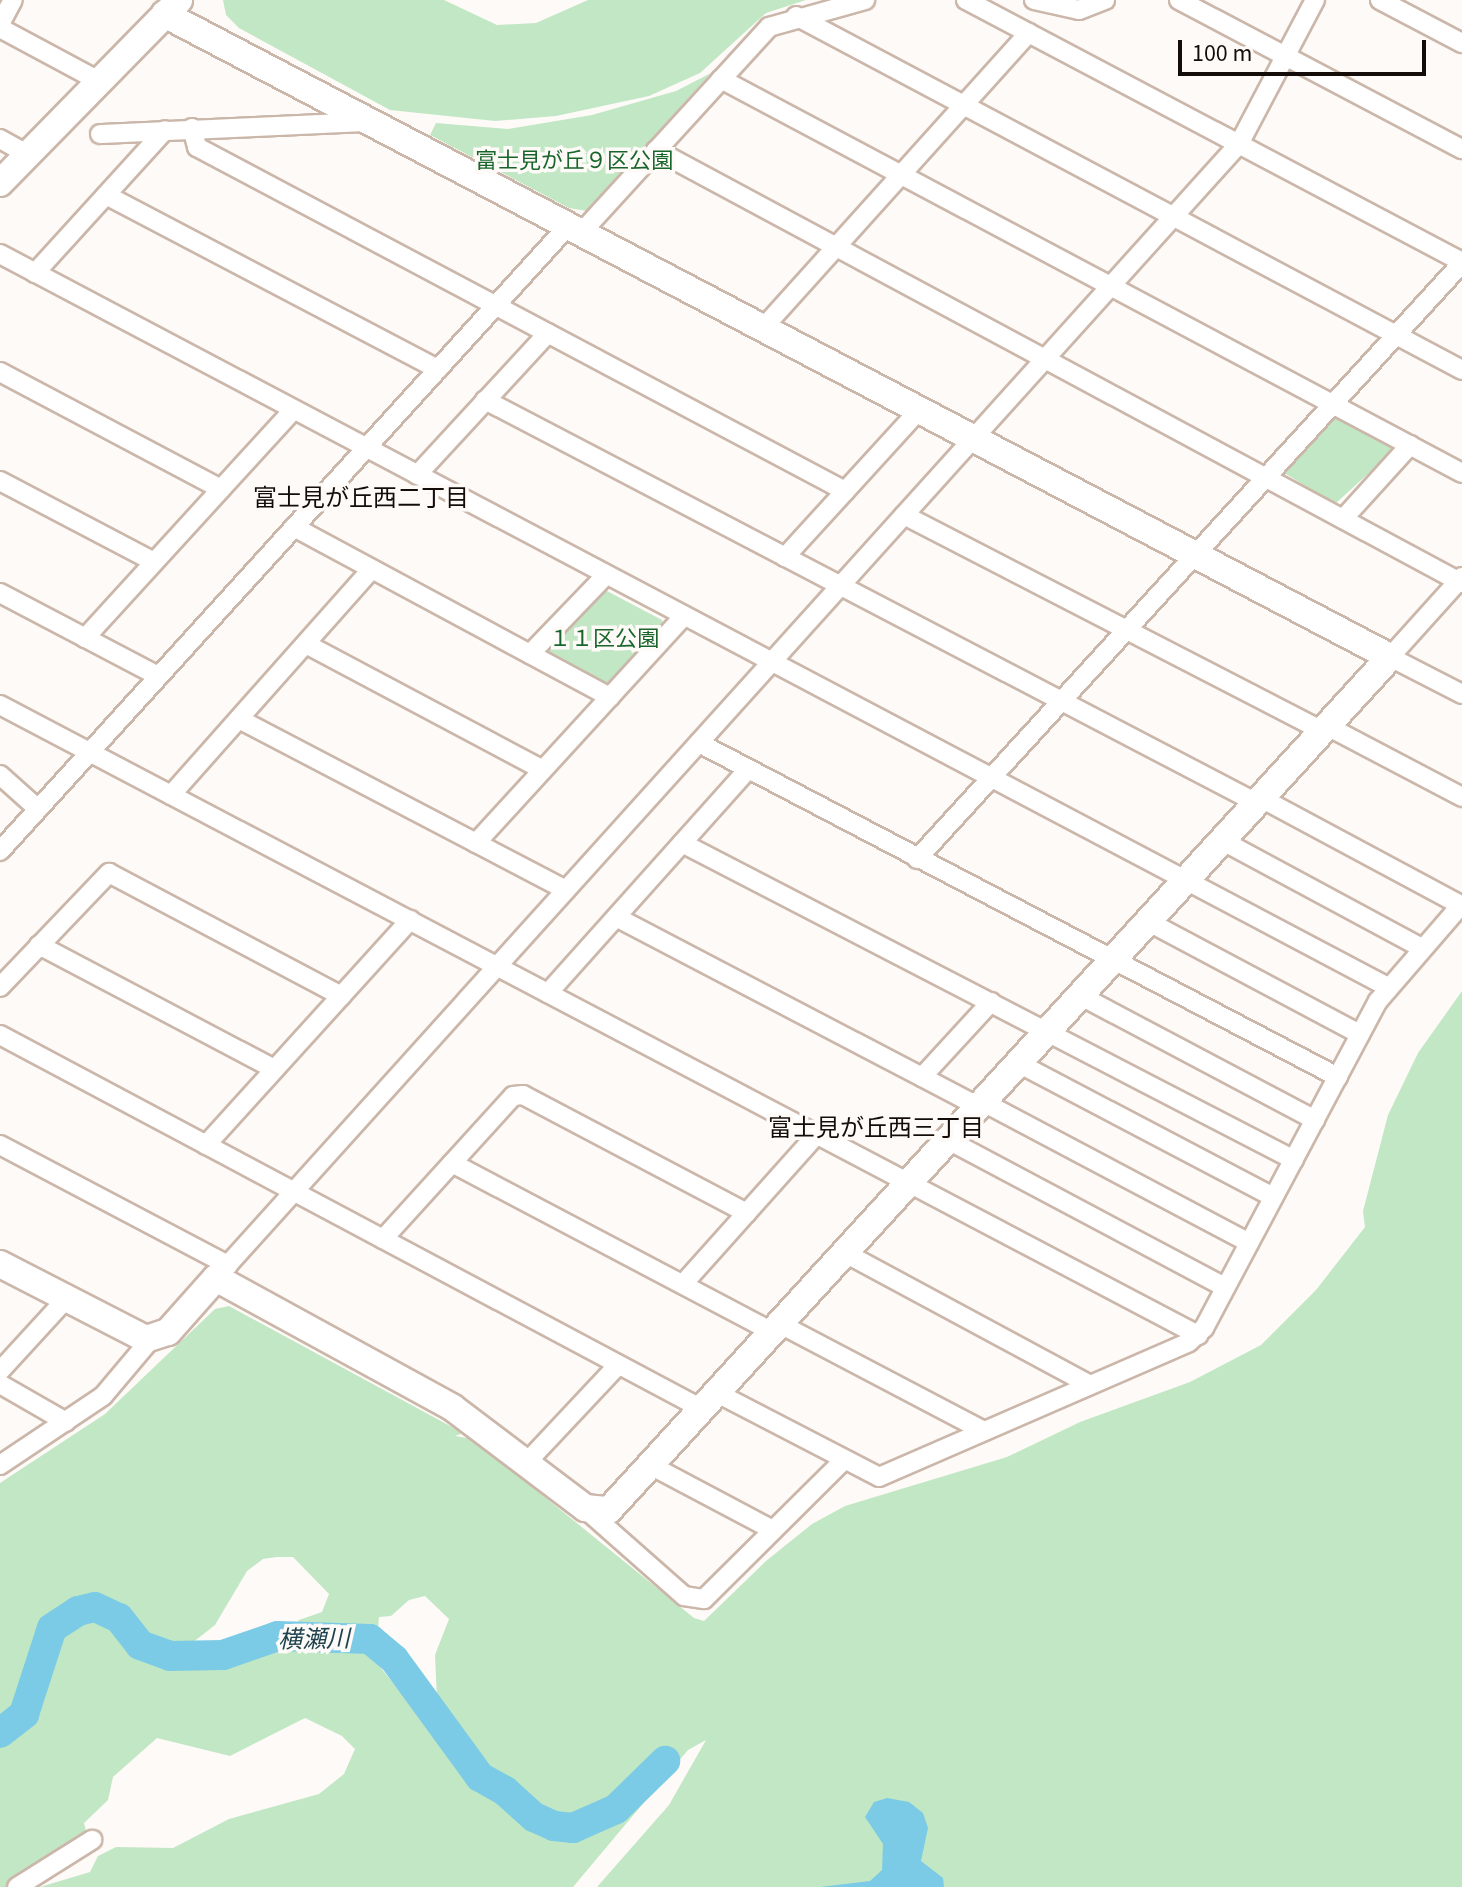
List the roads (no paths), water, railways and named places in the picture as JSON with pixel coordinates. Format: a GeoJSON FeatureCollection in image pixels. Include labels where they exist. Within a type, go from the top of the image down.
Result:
{"type":"FeatureCollection","features":[{"type":"Feature","properties":{"kind":"street"},"geometry":{"type":"LineString","coordinates":[[13,0],[0,26],[97,80]]}},
{"type":"Feature","properties":{"kind":"street"},"geometry":{"type":"LineString","coordinates":[[0,851],[495,305],[656,150],[769,27],[796,16],[865,0]]}},
{"type":"Feature","properties":{"kind":"street"},"geometry":{"type":"LineString","coordinates":[[917,859],[1462,262],[966,0]]}},
{"type":"Feature","properties":{"kind":"street"},"geometry":{"type":"LineString","coordinates":[[1034,0],[1071,10],[1096,7],[1105,0]]}},
{"type":"Feature","properties":{"kind":"street"},"geometry":{"type":"LineString","coordinates":[[1179,0],[1462,149]]}},
{"type":"Feature","properties":{"kind":"street"},"geometry":{"type":"LineString","coordinates":[[0,1465],[112,1388],[151,1339],[168,1332],[1239,144],[1315,0]]}},
{"type":"Feature","properties":{"kind":"street"},"geometry":{"type":"LineString","coordinates":[[1380,0],[1462,43]]}},
{"type":"Feature","properties":{"kind":"street"},"geometry":{"type":"LineString","coordinates":[[0,183],[171,7],[369,122],[1462,694]]}},
{"type":"Feature","properties":{"kind":"street"},"geometry":{"type":"LineString","coordinates":[[796,16],[1462,370]]}},
{"type":"Feature","properties":{"kind":"street"},"geometry":{"type":"LineString","coordinates":[[763,328],[1029,33]]}},
{"type":"Feature","properties":{"kind":"street"},"geometry":{"type":"LineString","coordinates":[[721,79],[1462,473]]}},
{"type":"Feature","properties":{"kind":"street"},"geometry":{"type":"LineString","coordinates":[[100,134],[369,122]]}},
{"type":"Feature","properties":{"kind":"street"},"geometry":{"type":"LineString","coordinates":[[192,128],[197,147],[845,491]]}},
{"type":"Feature","properties":{"kind":"street"},"geometry":{"type":"LineString","coordinates":[[35,273],[165,130]]}},
{"type":"Feature","properties":{"kind":"street"},"geometry":{"type":"LineString","coordinates":[[0,139],[27,154]]}},
{"type":"Feature","properties":{"kind":"street"},"geometry":{"type":"LineString","coordinates":[[582,1506],[595,1511],[613,1508],[1461,581],[656,150]]}},
{"type":"Feature","properties":{"kind":"street"},"geometry":{"type":"LineString","coordinates":[[106,195],[438,369]]}},
{"type":"Feature","properties":{"kind":"street"},"geometry":{"type":"LineString","coordinates":[[0,254],[1388,987]]}},
{"type":"Feature","properties":{"kind":"street"},"geometry":{"type":"LineString","coordinates":[[417,475],[548,333]]}},
{"type":"Feature","properties":{"kind":"street"},"geometry":{"type":"LineString","coordinates":[[0,372],[221,489]]}},
{"type":"Feature","properties":{"kind":"street"},"geometry":{"type":"LineString","coordinates":[[0,1035],[618,1365],[711,1402],[879,1477],[1198,1335],[1388,987],[1461,906],[485,400]]}},
{"type":"Feature","properties":{"kind":"street"},"geometry":{"type":"LineString","coordinates":[[85,638],[293,410]]}},
{"type":"Feature","properties":{"kind":"street"},"geometry":{"type":"LineString","coordinates":[[785,557],[919,410]]}},
{"type":"Feature","properties":{"kind":"street"},"geometry":{"type":"LineString","coordinates":[[1343,519],[1410,445]]}},
{"type":"Feature","properties":{"kind":"street"},"geometry":{"type":"LineString","coordinates":[[0,481],[154,562]]}},
{"type":"Feature","properties":{"kind":"street"},"geometry":{"type":"LineString","coordinates":[[904,515],[1126,630],[1462,797]]}},
{"type":"Feature","properties":{"kind":"street"},"geometry":{"type":"LineString","coordinates":[[294,527],[610,697]]}},
{"type":"Feature","properties":{"kind":"street"},"geometry":{"type":"LineString","coordinates":[[171,795],[372,569]]}},
{"type":"Feature","properties":{"kind":"street"},"geometry":{"type":"LineString","coordinates":[[530,654],[606,575]]}},
{"type":"Feature","properties":{"kind":"street"},"geometry":{"type":"LineString","coordinates":[[0,593],[158,676]]}},
{"type":"Feature","properties":{"kind":"street"},"geometry":{"type":"LineString","coordinates":[[476,843],[684,616]]}},
{"type":"Feature","properties":{"kind":"street"},"geometry":{"type":"LineString","coordinates":[[306,644],[543,770]]}},
{"type":"Feature","properties":{"kind":"street"},"geometry":{"type":"LineString","coordinates":[[0,705],[1198,1335]]}},
{"type":"Feature","properties":{"kind":"street"},"geometry":{"type":"LineString","coordinates":[[239,719],[566,890]]}},
{"type":"Feature","properties":{"kind":"street"},"geometry":{"type":"LineString","coordinates":[[699,743],[1338,1077]]}},
{"type":"Feature","properties":{"kind":"street"},"geometry":{"type":"LineString","coordinates":[[548,993],[748,769]]}},
{"type":"Feature","properties":{"kind":"street"},"geometry":{"type":"LineString","coordinates":[[0,775],[38,809]]}},
{"type":"Feature","properties":{"kind":"street"},"geometry":{"type":"LineString","coordinates":[[1223,841],[1422,948]]}},
{"type":"Feature","properties":{"kind":"street"},"geometry":{"type":"LineString","coordinates":[[682,843],[1294,1160]]}},
{"type":"Feature","properties":{"kind":"street"},"geometry":{"type":"LineString","coordinates":[[0,987],[109,873],[341,996]]}},
{"type":"Feature","properties":{"kind":"street"},"geometry":{"type":"LineString","coordinates":[[616,917],[1249,1243]]}},
{"type":"Feature","properties":{"kind":"street"},"geometry":{"type":"LineString","coordinates":[[206,1145],[410,920]]}},
{"type":"Feature","properties":{"kind":"street"},"geometry":{"type":"LineString","coordinates":[[1149,922],[1360,1034]]}},
{"type":"Feature","properties":{"kind":"street"},"geometry":{"type":"LineString","coordinates":[[39,945],[274,1069]]}},
{"type":"Feature","properties":{"kind":"street"},"geometry":{"type":"LineString","coordinates":[[1081,996],[1315,1120]]}},
{"type":"Feature","properties":{"kind":"street"},"geometry":{"type":"LineString","coordinates":[[922,1077],[991,1002]]}},
{"type":"Feature","properties":{"kind":"street"},"geometry":{"type":"LineString","coordinates":[[1020,1064],[1273,1197]]}},
{"type":"Feature","properties":{"kind":"street"},"geometry":{"type":"LineString","coordinates":[[383,1239],[513,1096],[523,1095],[747,1213]]}},
{"type":"Feature","properties":{"kind":"street"},"geometry":{"type":"LineString","coordinates":[[683,1284],[817,1134]]}},
{"type":"Feature","properties":{"kind":"street"},"geometry":{"type":"LineString","coordinates":[[950,1141],[1225,1287]]}},
{"type":"Feature","properties":{"kind":"street"},"geometry":{"type":"LineString","coordinates":[[0,1145],[426,1392],[527,1462],[694,1600],[704,1599],[844,1460]]}},
{"type":"Feature","properties":{"kind":"street"},"geometry":{"type":"LineString","coordinates":[[452,1163],[683,1284],[984,1431]]}},
{"type":"Feature","properties":{"kind":"street"},"geometry":{"type":"LineString","coordinates":[[847,1254],[1090,1385]]}},
{"type":"Feature","properties":{"kind":"street"},"geometry":{"type":"LineString","coordinates":[[0,1264],[151,1339]]}},
{"type":"Feature","properties":{"kind":"street"},"geometry":{"type":"LineString","coordinates":[[0,1371],[66,1299]]}},
{"type":"Feature","properties":{"kind":"street"},"geometry":{"type":"LineString","coordinates":[[527,1462],[618,1365]]}},
{"type":"Feature","properties":{"kind":"street"},"geometry":{"type":"LineString","coordinates":[[0,1384],[66,1422]]}},
{"type":"Feature","properties":{"kind":"street"},"geometry":{"type":"LineString","coordinates":[[652,1466],[773,1530]]}},
{"type":"Feature","properties":{"kind":"street"},"geometry":{"type":"LineString","coordinates":[[17,1887],[92,1840]]}},
{"type":"Feature","properties":{"kind":"water"},"geometry":{"type":"Polygon","coordinates":[[[887,1798],[909,1802],[923,1813],[928,1828],[921,1861],[943,1878],[944,1887],[820,1887],[870,1881],[882,1870],[883,1844],[865,1817],[874,1802],[887,1798]]]}},
{"type":"Feature","properties":{"kind":"waterway","name":"横瀬川"},"geometry":{"type":"LineString","coordinates":[[0,1733],[24,1714],[52,1628],[78,1611],[95,1607],[119,1618],[140,1645],[170,1656],[223,1655],[278,1636],[370,1639],[394,1659],[480,1777],[505,1791],[534,1817],[554,1826],[573,1828],[616,1809],[665,1761]]}},
{"type":"Feature","properties":{"kind":"district","name":"富士見が丘西二丁目"},"geometry":{"type":"Point","coordinates":[361,499]}},
{"type":"Feature","properties":{"kind":"district","name":"富士見が丘西三丁目"},"geometry":{"type":"Point","coordinates":[876,1129]}},
{"type":"Feature","properties":{"kind":"park label","name":"富士見が丘９区公園"},"geometry":{"type":"Point","coordinates":[574,162]}},
{"type":"Feature","properties":{"kind":"park label","name":"１１区公園"},"geometry":{"type":"Point","coordinates":[604,640]}}]}
